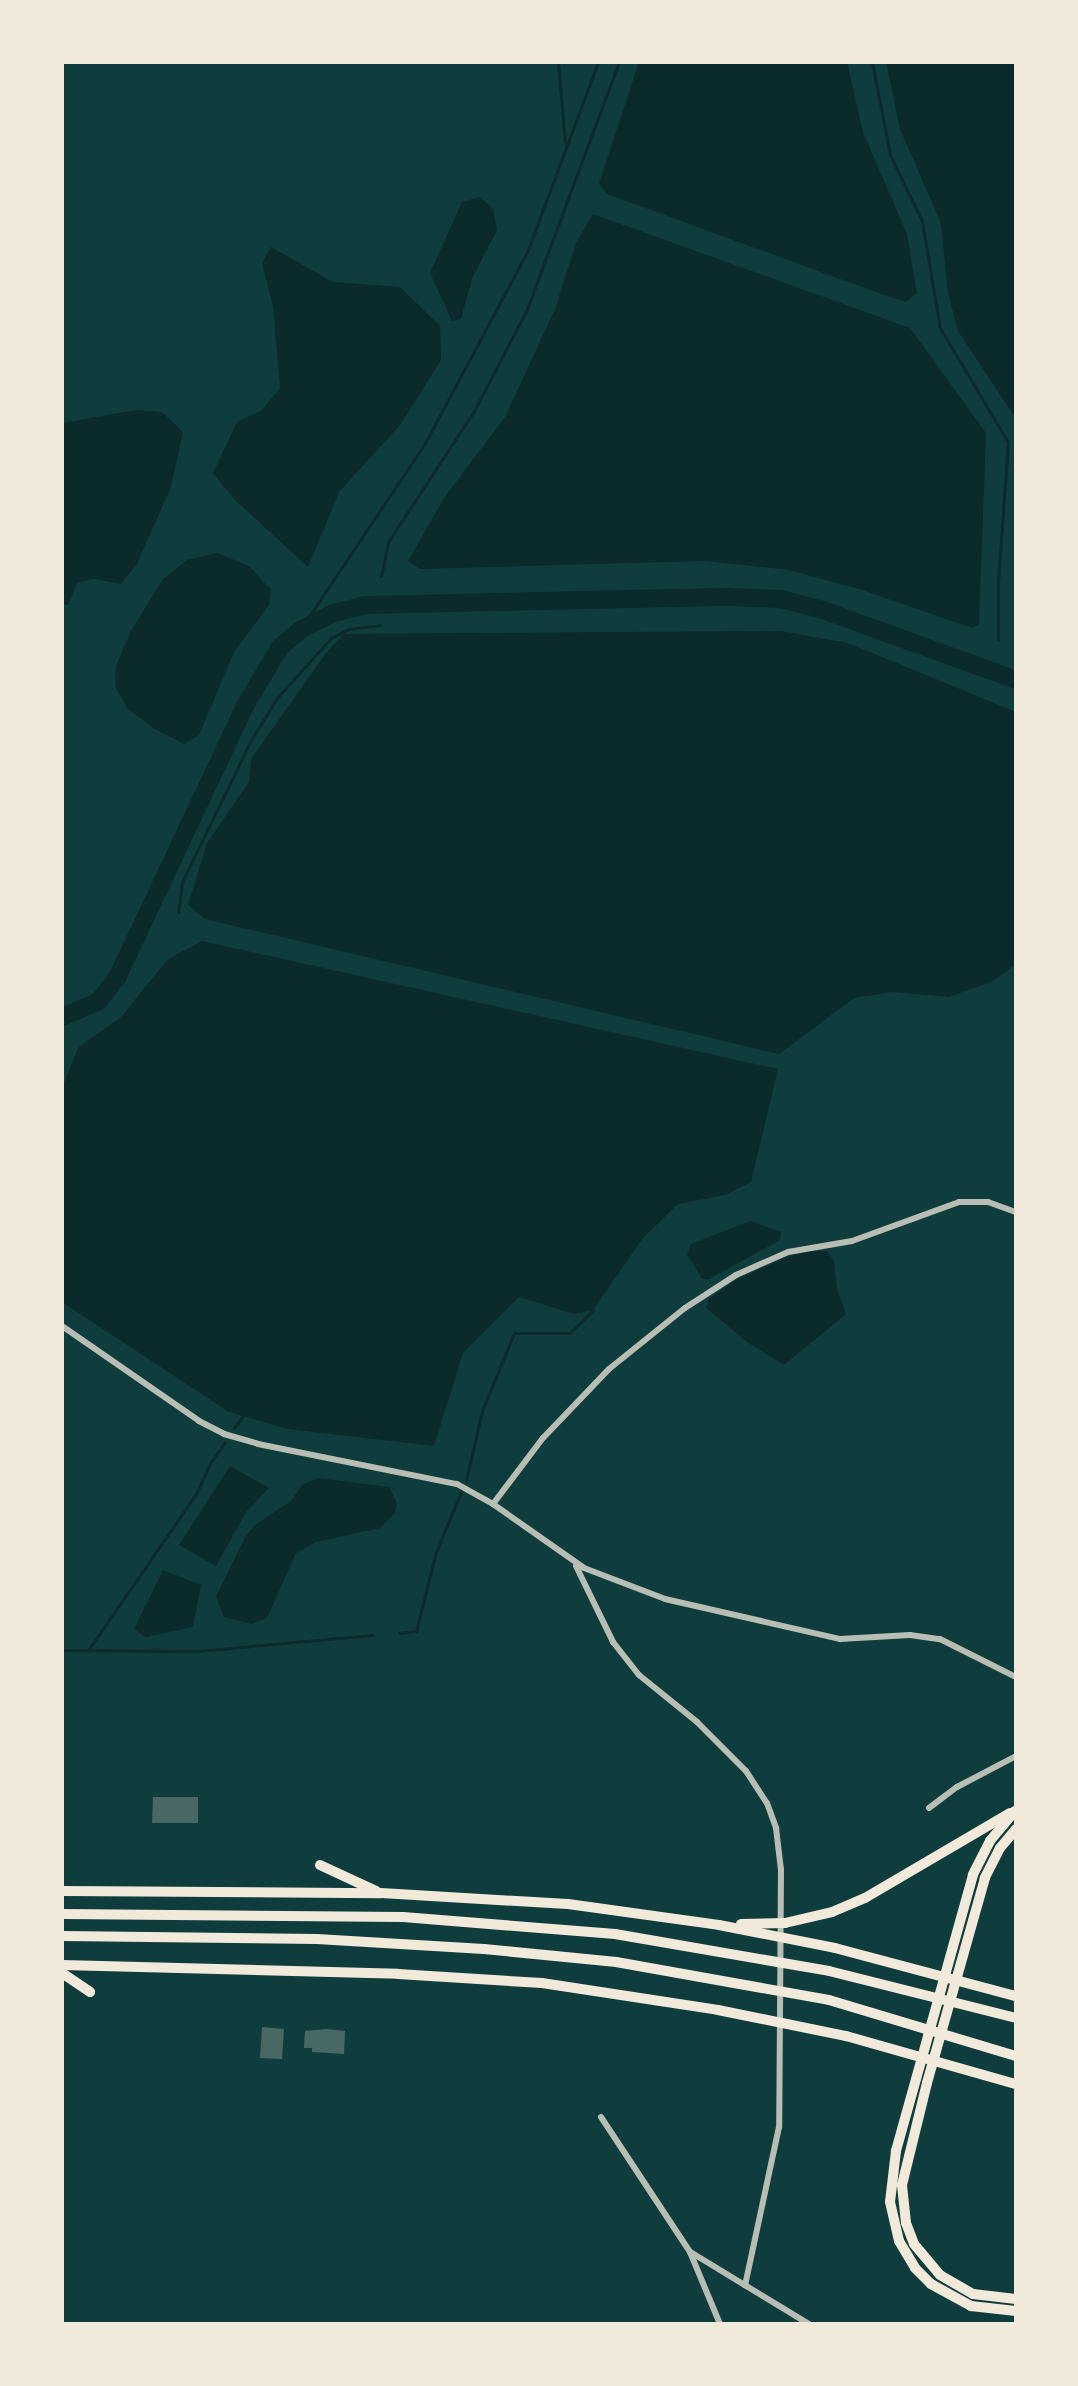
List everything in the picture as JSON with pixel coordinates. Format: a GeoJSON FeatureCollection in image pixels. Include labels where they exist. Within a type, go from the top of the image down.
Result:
{"type":"FeatureCollection","features":[{"type":"Feature","properties":{"kind":"highway"},"geometry":{"type":"LineString","coordinates":[[719,1925],[785,1923],[832,1912],[865,1898],[992,1820],[1015,1810]]}},
{"type":"Feature","properties":{"kind":"highway"},"geometry":{"type":"LineString","coordinates":[[1015,1810],[982,1855],[951,1950],[921,2082],[902,2185],[906,2223],[914,2244],[925,2260],[955,2285],[973,2294],[1016,2299]]}},
{"type":"Feature","properties":{"kind":"highway"},"geometry":{"type":"LineString","coordinates":[[1016,1829],[991,1862],[890,2179],[893,2222],[899,2241],[915,2268],[949,2297],[971,2306],[1016,2311]]}},
{"type":"Feature","properties":{"kind":"highway"},"geometry":{"type":"LineString","coordinates":[[320,1865],[381,1893]]}},
{"type":"Feature","properties":{"kind":"highway"},"geometry":{"type":"LineString","coordinates":[[62,1891],[381,1893],[568,1904],[719,1925],[835,1948],[1016,1996]]}},
{"type":"Feature","properties":{"kind":"highway"},"geometry":{"type":"LineString","coordinates":[[62,1914],[388,1917],[615,1934],[829,1971],[1016,2018]]}},
{"type":"Feature","properties":{"kind":"highway"},"geometry":{"type":"LineString","coordinates":[[62,1936],[332,1940],[602,1960],[755,1984],[829,2000],[1016,2056]]}},
{"type":"Feature","properties":{"kind":"highway"},"geometry":{"type":"LineString","coordinates":[[62,1965],[383,1974],[542,1983],[718,2010],[846,2036],[1016,2084]]}},
{"type":"Feature","properties":{"kind":"highway"},"geometry":{"type":"LineString","coordinates":[[62,1973],[90,1992]]}},
{"type":"Feature","properties":{"kind":"street"},"geometry":{"type":"LineString","coordinates":[[493,1504],[543,1438],[609,1369],[685,1308],[736,1275],[788,1252],[852,1241],[959,1202],[988,1202],[1016,1212]]}},
{"type":"Feature","properties":{"kind":"street"},"geometry":{"type":"LineString","coordinates":[[62,1326],[199,1421],[224,1434],[258,1444],[444,1480],[493,1504],[575,1563],[665,1599],[823,1637],[857,1640],[922,1635],[940,1639],[1016,1677]]}},
{"type":"Feature","properties":{"kind":"street"},"geometry":{"type":"LineString","coordinates":[[575,1563],[613,1642],[639,1675],[697,1722],[759,1788],[778,1838],[779,2127],[745,2285]]}},
{"type":"Feature","properties":{"kind":"street"},"geometry":{"type":"LineString","coordinates":[[929,1808],[957,1787],[1016,1756]]}},
{"type":"Feature","properties":{"kind":"street"},"geometry":{"type":"LineString","coordinates":[[601,2117],[690,2252],[720,2324]]}},
{"type":"Feature","properties":{"kind":"street"},"geometry":{"type":"LineString","coordinates":[[690,2252],[809,2324]]}},
{"type":"Feature","properties":{"kind":"water"},"geometry":{"type":"Polygon","coordinates":[[[639,62],[847,62],[863,132],[907,234],[917,293],[906,302],[884,295],[607,194],[599,183],[639,62]]]}},
{"type":"Feature","properties":{"kind":"water"},"geometry":{"type":"Polygon","coordinates":[[[886,62],[1016,62],[1016,419],[958,331],[948,293],[941,223],[900,129],[886,62]]]}},
{"type":"Feature","properties":{"kind":"water"},"geometry":{"type":"Polygon","coordinates":[[[480,197],[493,209],[497,230],[472,279],[461,319],[452,321],[430,273],[462,202],[480,197]]]}},
{"type":"Feature","properties":{"kind":"water"},"geometry":{"type":"Polygon","coordinates":[[[593,214],[910,328],[986,433],[979,625],[972,628],[862,590],[789,570],[705,561],[420,569],[408,561],[444,498],[505,417],[555,309],[576,243],[593,214]]]}},
{"type":"Feature","properties":{"kind":"water"},"geometry":{"type":"Polygon","coordinates":[[[271,247],[333,282],[400,287],[440,326],[441,360],[401,424],[339,492],[308,567],[235,500],[213,473],[237,422],[261,411],[280,388],[273,306],[262,263],[271,247]]]}},
{"type":"Feature","properties":{"kind":"water"},"geometry":{"type":"Polygon","coordinates":[[[136,410],[162,412],[183,432],[171,487],[137,564],[121,584],[94,579],[77,583],[68,605],[62,604],[62,423],[136,410]]]}},
{"type":"Feature","properties":{"kind":"water"},"geometry":{"type":"Polygon","coordinates":[[[217,553],[249,566],[271,590],[269,605],[234,652],[199,735],[184,744],[153,728],[127,708],[115,686],[116,666],[131,631],[163,579],[187,560],[217,553]]]}},
{"type":"Feature","properties":{"kind":"water"},"geometry":{"type":"Polygon","coordinates":[[[781,631],[848,643],[1016,712],[1016,964],[993,981],[949,997],[892,992],[854,998],[779,1054],[205,919],[188,905],[207,843],[249,782],[251,759],[326,653],[344,634],[781,631]]]}},
{"type":"Feature","properties":{"kind":"water"},"geometry":{"type":"Polygon","coordinates":[[[202,941],[778,1069],[751,1182],[725,1195],[678,1204],[643,1238],[593,1310],[574,1314],[519,1297],[463,1353],[434,1446],[288,1429],[229,1412],[62,1302],[62,1088],[78,1048],[121,1017],[168,959],[202,941]]]}},
{"type":"Feature","properties":{"kind":"water"},"geometry":{"type":"Polygon","coordinates":[[[751,1221],[781,1232],[780,1240],[709,1279],[702,1279],[687,1254],[691,1244],[751,1221]]]}},
{"type":"Feature","properties":{"kind":"water"},"geometry":{"type":"Polygon","coordinates":[[[811,1251],[827,1251],[834,1261],[837,1289],[846,1314],[784,1365],[747,1342],[706,1308],[709,1299],[734,1281],[784,1258],[811,1251]]]}},
{"type":"Feature","properties":{"kind":"water"},"geometry":{"type":"Polygon","coordinates":[[[230,1466],[269,1488],[246,1512],[216,1566],[179,1545],[230,1466]]]}},
{"type":"Feature","properties":{"kind":"water"},"geometry":{"type":"Polygon","coordinates":[[[318,1478],[389,1487],[397,1503],[395,1513],[380,1528],[316,1542],[296,1553],[267,1618],[251,1624],[224,1617],[216,1597],[245,1537],[255,1525],[291,1501],[302,1485],[318,1478]]]}},
{"type":"Feature","properties":{"kind":"water"},"geometry":{"type":"Polygon","coordinates":[[[163,1570],[201,1585],[193,1627],[146,1637],[134,1629],[163,1570]]]}},
{"type":"Feature","properties":{"kind":"building"},"geometry":{"type":"Polygon","coordinates":[[[153,1797],[198,1797],[198,1823],[152,1823],[153,1797]]]}},
{"type":"Feature","properties":{"kind":"building"},"geometry":{"type":"Polygon","coordinates":[[[262,2027],[284,2029],[282,2059],[260,2058],[262,2027]]]}},
{"type":"Feature","properties":{"kind":"building"},"geometry":{"type":"Polygon","coordinates":[[[305,2031],[345,2031],[344,2054],[312,2052],[312,2048],[304,2048],[305,2031]]]}},
{"type":"Feature","properties":{"kind":"waterway"},"geometry":{"type":"LineString","coordinates":[[558,62],[565,142]]}},
{"type":"Feature","properties":{"kind":"waterway"},"geometry":{"type":"LineString","coordinates":[[300,630],[425,443],[528,250],[598,62]]}},
{"type":"Feature","properties":{"kind":"waterway"},"geometry":{"type":"LineString","coordinates":[[381,576],[388,542],[474,411],[527,309],[619,62]]}},
{"type":"Feature","properties":{"kind":"waterway"},"geometry":{"type":"LineString","coordinates":[[872,62],[890,155],[922,221],[940,328],[1008,442],[998,580],[998,640]]}},
{"type":"Feature","properties":{"kind":"waterway"},"geometry":{"type":"LineString","coordinates":[[62,1017],[98,1002],[117,978],[246,704],[280,647],[300,630],[334,613],[366,605],[730,597],[781,599],[823,610],[1016,680]]}},
{"type":"Feature","properties":{"kind":"waterway"},"geometry":{"type":"LineString","coordinates":[[178,912],[182,882],[251,740],[277,698],[331,638],[349,629],[380,625]]}},
{"type":"Feature","properties":{"kind":"waterway"},"geometry":{"type":"LineString","coordinates":[[466,1480],[482,1411],[514,1333],[570,1333],[593,1310]]}},
{"type":"Feature","properties":{"kind":"waterway"},"geometry":{"type":"LineString","coordinates":[[234,1428],[243,1416]]}},
{"type":"Feature","properties":{"kind":"waterway"},"geometry":{"type":"LineString","coordinates":[[89,1649],[196,1494],[211,1462],[225,1442]]}},
{"type":"Feature","properties":{"kind":"waterway"},"geometry":{"type":"LineString","coordinates":[[399,1633],[416,1631],[436,1552],[461,1492]]}},
{"type":"Feature","properties":{"kind":"waterway"},"geometry":{"type":"LineString","coordinates":[[62,1650],[197,1651],[372,1635]]}}]}
